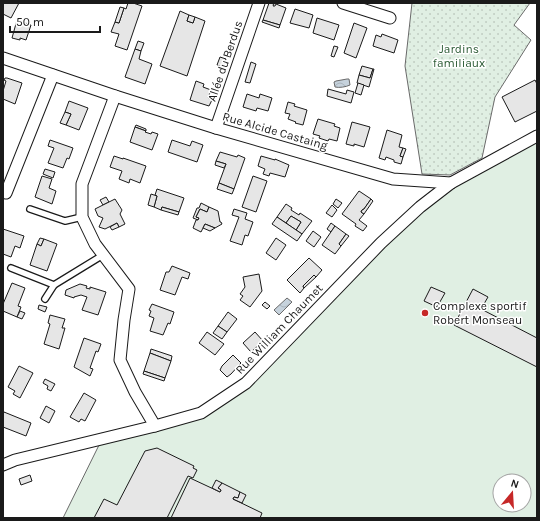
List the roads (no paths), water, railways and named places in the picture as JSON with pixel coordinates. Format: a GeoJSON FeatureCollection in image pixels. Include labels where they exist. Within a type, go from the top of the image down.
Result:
{"type":"FeatureCollection","features":[{"type":"Feature","properties":{"kind":"street","name":"Allée du Berdus"},"geometry":{"type":"LineString","coordinates":[[216,128],[259,3]]}},
{"type":"Feature","properties":{"kind":"street"},"geometry":{"type":"LineString","coordinates":[[343,3],[390,18]]}},
{"type":"Feature","properties":{"kind":"street","name":"Rue Alcide Castaing"},"geometry":{"type":"LineString","coordinates":[[3,58],[216,128],[394,179],[451,183]]}},
{"type":"Feature","properties":{"kind":"street"},"geometry":{"type":"LineString","coordinates":[[3,192],[6,193],[53,75]]}},
{"type":"Feature","properties":{"kind":"street"},"geometry":{"type":"LineString","coordinates":[[115,96],[82,184],[82,217],[95,244],[129,289],[120,360],[135,392],[155,426]]}},
{"type":"Feature","properties":{"kind":"street"},"geometry":{"type":"LineString","coordinates":[[451,183],[537,136]]}},
{"type":"Feature","properties":{"kind":"street","name":"Rue William Chaumet"},"geometry":{"type":"LineString","coordinates":[[3,465],[15,460],[155,426],[201,413],[246,383],[381,243],[420,207],[451,183]]}},
{"type":"Feature","properties":{"kind":"lane"},"geometry":{"type":"LineString","coordinates":[[30,209],[65,221],[82,217]]}},
{"type":"Feature","properties":{"kind":"lane"},"geometry":{"type":"LineString","coordinates":[[45,299],[54,285],[104,255]]}},
{"type":"Feature","properties":{"kind":"lane"},"geometry":{"type":"LineString","coordinates":[[11,268],[54,285]]}},
{"type":"Feature","properties":{"kind":"water"},"geometry":{"type":"Polygon","coordinates":[[[349,79],[350,85],[335,87],[334,82],[349,79]]]}},
{"type":"Feature","properties":{"kind":"water"},"geometry":{"type":"Polygon","coordinates":[[[287,298],[292,302],[279,315],[274,310],[287,298]]]}},
{"type":"Feature","properties":{"kind":"place","name":"Complexe sportif Robert Monseau"},"geometry":{"type":"Point","coordinates":[425,313]}},
{"type":"Feature","properties":{"kind":"park label","name":"Jardins familiaux"},"geometry":{"type":"Point","coordinates":[459,56]}}]}
